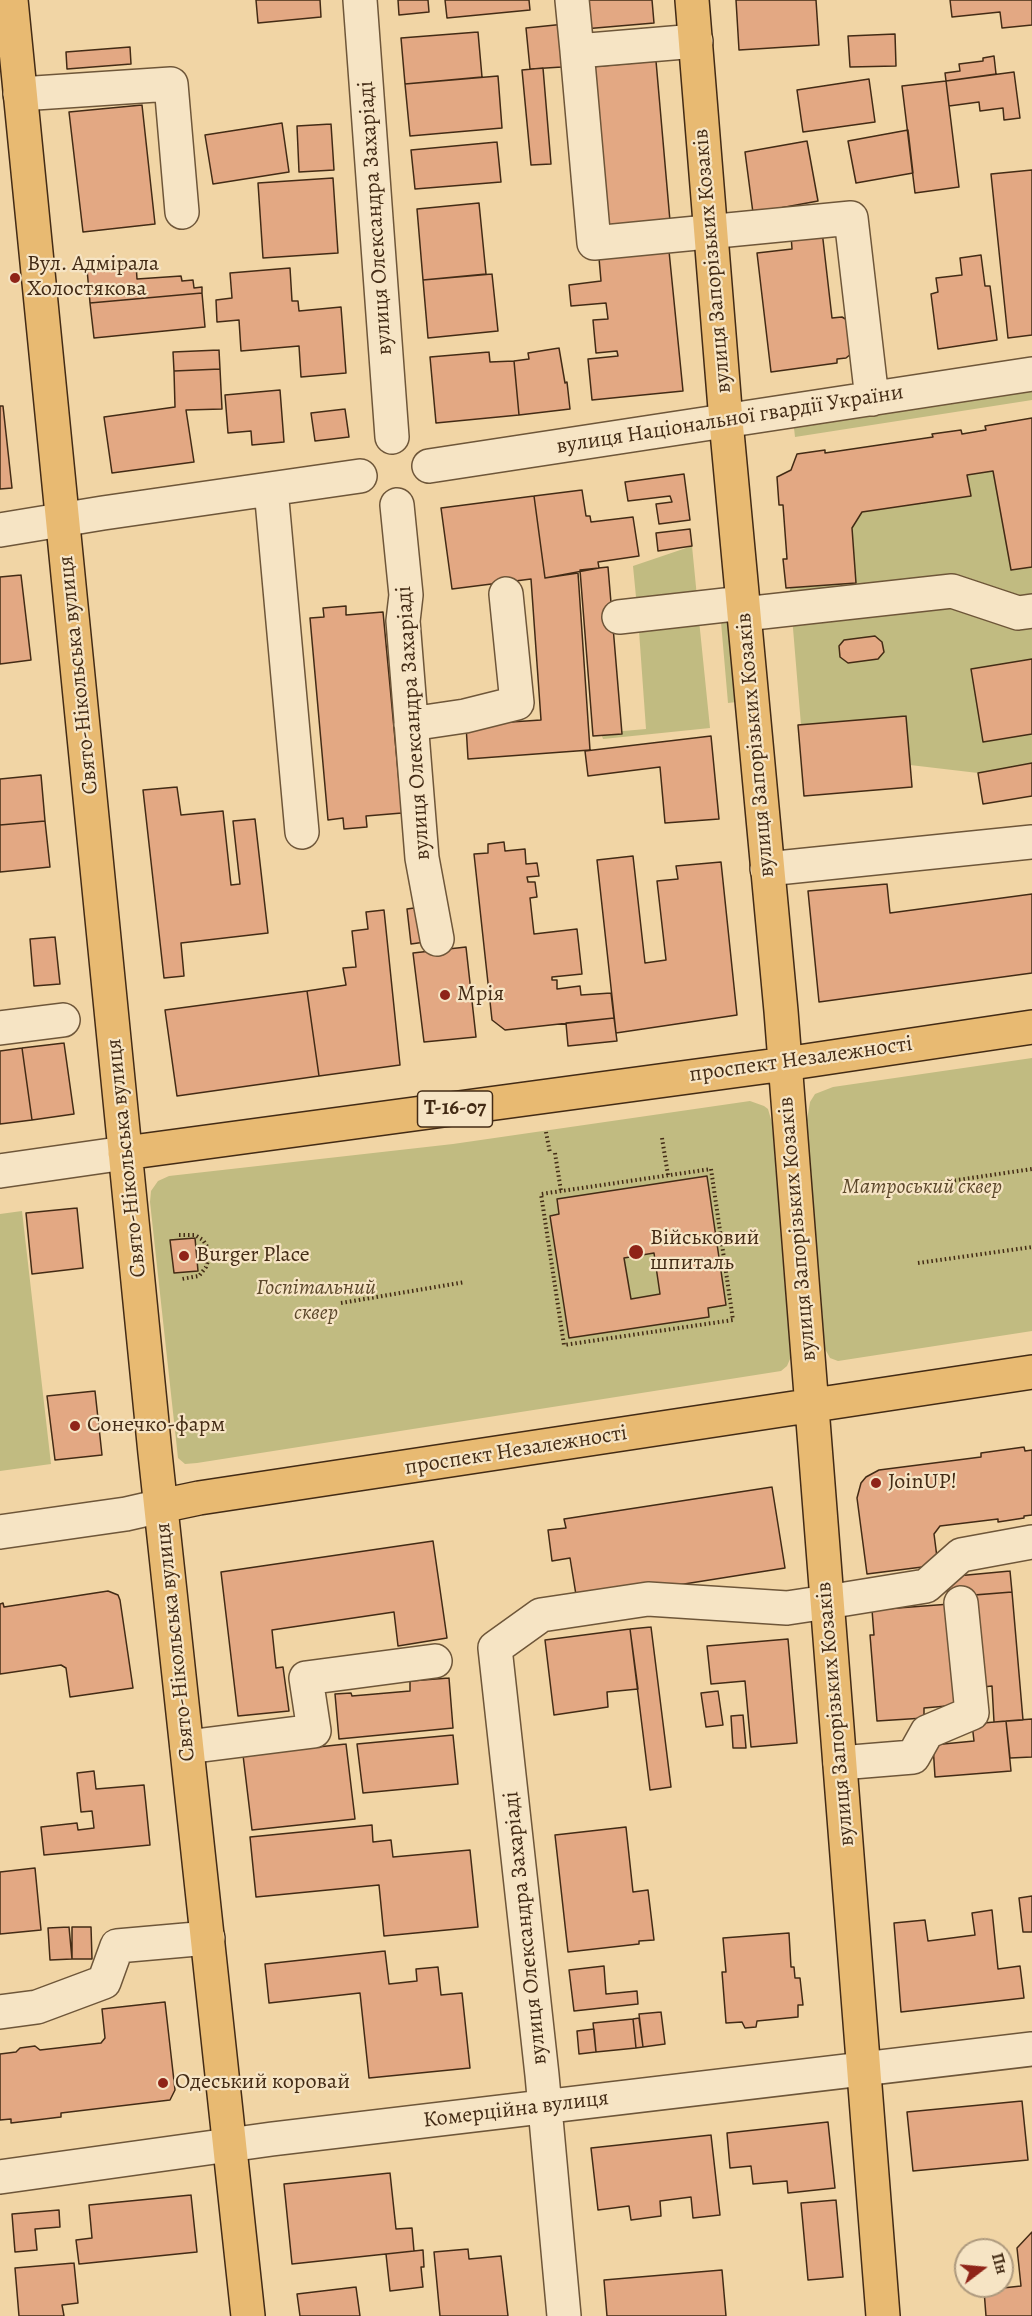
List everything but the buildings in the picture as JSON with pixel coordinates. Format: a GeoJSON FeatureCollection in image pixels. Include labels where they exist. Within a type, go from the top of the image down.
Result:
{"type":"FeatureCollection","features":[{"type":"Feature","properties":{"kind":"main road","name":"Свято-Нікольська вулиця"},"geometry":{"type":"LineString","coordinates":[[10,0],[161,1506],[248,2316]]}},
{"type":"Feature","properties":{"kind":"main road","name":"вулиця Запорізьких Козаків"},"geometry":{"type":"LineString","coordinates":[[692,0],[726,421],[785,1064],[883,2316]]}},
{"type":"Feature","properties":{"kind":"main road","name":"проспект Незалежності"},"geometry":{"type":"LineString","coordinates":[[125,1153],[785,1064],[1032,1027]]}},
{"type":"Feature","properties":{"kind":"main road","name":"проспект Незалежності"},"geometry":{"type":"LineString","coordinates":[[161,1506],[1032,1372]]}},
{"type":"Feature","properties":{"kind":"street","name":"вулиця Олександра Захаріаді"},"geometry":{"type":"LineString","coordinates":[[360,0],[392,437]]}},
{"type":"Feature","properties":{"kind":"street"},"geometry":{"type":"LineString","coordinates":[[572,0],[594,243],[851,218],[872,399]]}},
{"type":"Feature","properties":{"kind":"street"},"geometry":{"type":"LineString","coordinates":[[577,51],[696,41]]}},
{"type":"Feature","properties":{"kind":"street"},"geometry":{"type":"LineString","coordinates":[[20,94],[171,84],[182,212]]}},
{"type":"Feature","properties":{"kind":"street","name":"вулиця Національної гвардії України"},"geometry":{"type":"LineString","coordinates":[[429,466],[1032,374]]}},
{"type":"Feature","properties":{"kind":"street"},"geometry":{"type":"LineString","coordinates":[[0,530],[360,476],[392,437],[429,466],[397,505],[360,476]]}},
{"type":"Feature","properties":{"kind":"street"},"geometry":{"type":"LineString","coordinates":[[271,489],[302,832]]}},
{"type":"Feature","properties":{"kind":"street","name":"вулиця Олександра Захаріаді"},"geometry":{"type":"LineString","coordinates":[[397,505],[406,595],[403,621],[422,858],[437,939]]}},
{"type":"Feature","properties":{"kind":"street"},"geometry":{"type":"LineString","coordinates":[[619,617],[952,591],[1018,613],[1032,611]]}},
{"type":"Feature","properties":{"kind":"street"},"geometry":{"type":"LineString","coordinates":[[411,724],[465,716],[517,703],[506,594]]}},
{"type":"Feature","properties":{"kind":"street"},"geometry":{"type":"LineString","coordinates":[[767,869],[1032,842]]}},
{"type":"Feature","properties":{"kind":"street"},"geometry":{"type":"LineString","coordinates":[[0,1028],[63,1020]]}},
{"type":"Feature","properties":{"kind":"street","name":"проспект Незалежності"},"geometry":{"type":"LineString","coordinates":[[0,1171],[125,1153]]}},
{"type":"Feature","properties":{"kind":"street","name":"проспект Незалежності"},"geometry":{"type":"LineString","coordinates":[[0,1533],[126,1514],[161,1506]]}},
{"type":"Feature","properties":{"kind":"street"},"geometry":{"type":"LineString","coordinates":[[827,1602],[926,1586],[961,1555],[1032,1542]]}},
{"type":"Feature","properties":{"kind":"street","name":"вулиця Олександра Захаріаді"},"geometry":{"type":"LineString","coordinates":[[564,2316],[545,2107],[495,1648],[541,1615],[648,1599],[786,1608],[827,1602]]}},
{"type":"Feature","properties":{"kind":"street"},"geometry":{"type":"LineString","coordinates":[[840,1763],[913,1757],[927,1732],[972,1713],[961,1603]]}},
{"type":"Feature","properties":{"kind":"street"},"geometry":{"type":"LineString","coordinates":[[187,1747],[314,1731],[306,1678],[435,1661]]}},
{"type":"Feature","properties":{"kind":"street"},"geometry":{"type":"LineString","coordinates":[[0,2012],[37,2007],[104,1982],[117,1946],[208,1938]]}},
{"type":"Feature","properties":{"kind":"street","name":"Комерційна вулиця"},"geometry":{"type":"LineString","coordinates":[[0,2177],[230,2145],[1032,2049]]}},
{"type":"Feature","properties":{"kind":"path"},"geometry":{"type":"LineString","coordinates":[[546,1131],[561,1191]]}},
{"type":"Feature","properties":{"kind":"path"},"geometry":{"type":"LineString","coordinates":[[662,1138],[668,1175]]}},
{"type":"Feature","properties":{"kind":"path"},"geometry":{"type":"LineString","coordinates":[[711,1169],[733,1320],[564,1345],[541,1194],[668,1175],[711,1169]]}},
{"type":"Feature","properties":{"kind":"path"},"geometry":{"type":"LineString","coordinates":[[910,1187],[1032,1169]]}},
{"type":"Feature","properties":{"kind":"path"},"geometry":{"type":"LineString","coordinates":[[179,1235],[195,1235],[203,1240],[208,1248],[206,1267],[199,1276],[182,1279]]}},
{"type":"Feature","properties":{"kind":"path"},"geometry":{"type":"LineString","coordinates":[[918,1263],[1032,1247]]}},
{"type":"Feature","properties":{"kind":"path"},"geometry":{"type":"LineString","coordinates":[[341,1303],[465,1282]]}},
{"type":"Feature","properties":{"kind":"green space"},"geometry":{"type":"Polygon","coordinates":[[[1032,391],[1032,400],[795,437],[794,428],[1032,391]]]}},
{"type":"Feature","properties":{"kind":"green space"},"geometry":{"type":"Polygon","coordinates":[[[1032,418],[1032,763],[978,773],[910,765],[906,716],[801,725],[790,588],[786,588],[783,559],[787,558],[783,505],[779,505],[777,477],[791,470],[797,454],[825,450],[825,453],[933,437],[932,434],[961,430],[962,434],[985,430],[985,426],[1032,418]]]}},
{"type":"Feature","properties":{"kind":"green space"},"geometry":{"type":"Polygon","coordinates":[[[692,546],[697,597],[648,602],[636,597],[633,566],[692,546]]]}},
{"type":"Feature","properties":{"kind":"green space"},"geometry":{"type":"Polygon","coordinates":[[[699,620],[710,728],[603,739],[601,733],[646,729],[639,631],[699,620]]]}},
{"type":"Feature","properties":{"kind":"green space"},"geometry":{"type":"Polygon","coordinates":[[[729,621],[737,702],[728,703],[721,622],[729,621]]]}},
{"type":"Feature","properties":{"kind":"green space","name":"Матроський сквер"},"geometry":{"type":"Polygon","coordinates":[[[1032,1058],[1032,1331],[838,1361],[830,1358],[825,1349],[807,1120],[810,1102],[815,1094],[833,1087],[1032,1058]]]}},
{"type":"Feature","properties":{"kind":"green space","name":"Госпітальний сквер"},"geometry":{"type":"Polygon","coordinates":[[[750,1101],[768,1109],[772,1123],[790,1352],[787,1366],[781,1371],[197,1463],[185,1464],[178,1458],[150,1202],[151,1191],[158,1181],[169,1176],[453,1144],[750,1101]]]}},
{"type":"Feature","properties":{"kind":"green space"},"geometry":{"type":"Polygon","coordinates":[[[22,1211],[51,1464],[0,1471],[0,1214],[22,1211]]]}},
{"type":"Feature","properties":{"kind":"place","name":"Вул. Адмірала Холостякова"},"geometry":{"type":"Point","coordinates":[15,278]}},
{"type":"Feature","properties":{"kind":"place","name":"Мрія"},"geometry":{"type":"Point","coordinates":[445,995]}},
{"type":"Feature","properties":{"kind":"place","name":"Військовий шпиталь"},"geometry":{"type":"Point","coordinates":[636,1252]}},
{"type":"Feature","properties":{"kind":"place","name":"Burger Place"},"geometry":{"type":"Point","coordinates":[184,1256]}},
{"type":"Feature","properties":{"kind":"place","name":"Сонечко-фарм"},"geometry":{"type":"Point","coordinates":[75,1426]}},
{"type":"Feature","properties":{"kind":"place","name":"JoinUP!"},"geometry":{"type":"Point","coordinates":[876,1483]}},
{"type":"Feature","properties":{"kind":"place","name":"Одеський коровай"},"geometry":{"type":"Point","coordinates":[163,2083]}}]}
